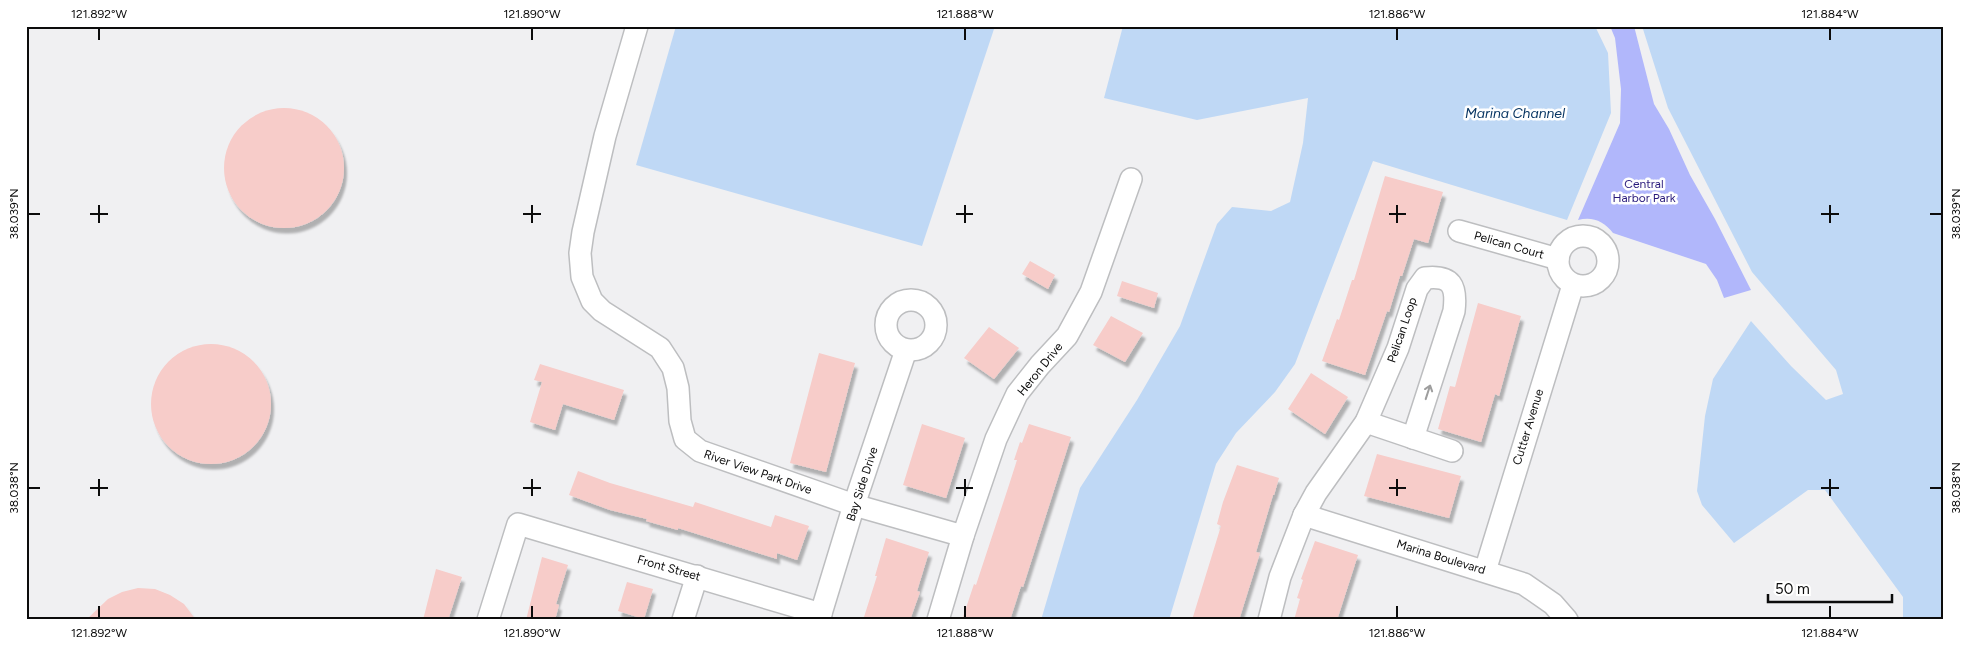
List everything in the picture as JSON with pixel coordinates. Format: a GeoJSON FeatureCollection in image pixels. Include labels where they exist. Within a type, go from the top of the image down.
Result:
{"type":"FeatureCollection","features":[{"type":"Feature","properties":{"kind":"street","name":"River View Park Drive"},"geometry":{"type":"LineString","coordinates":[[637,26],[604,136],[583,232],[580,253],[582,277],[592,301],[602,311],[660,348],[673,368],[678,388],[680,421],[685,438],[700,451],[854,505],[963,536]]}},
{"type":"Feature","properties":{"kind":"street","name":"Heron Drive"},"geometry":{"type":"LineString","coordinates":[[938,620],[963,536],[996,439],[1017,394],[1066,336],[1091,292],[1131,179]]}},
{"type":"Feature","properties":{"kind":"street","name":"Pelican Court"},"geometry":{"type":"LineString","coordinates":[[1459,231],[1558,259]]}},
{"type":"Feature","properties":{"kind":"street"},"geometry":{"type":"LineString","coordinates":[[1577,237],[1593,238],[1605,248],[1608,262],[1606,272],[1600,280],[1592,285],[1582,287],[1573,284],[1567,281],[1560,271],[1558,259],[1564,245],[1577,237]]}},
{"type":"Feature","properties":{"kind":"street","name":"Pelican Loop"},"geometry":{"type":"LineString","coordinates":[[1269,620],[1280,577],[1304,515],[1316,493],[1366,422],[1398,348],[1417,289],[1425,278],[1445,278],[1453,284],[1456,296],[1454,310],[1413,438]]}},
{"type":"Feature","properties":{"kind":"street","name":"Cutter Avenue"},"geometry":{"type":"LineString","coordinates":[[1485,571],[1573,284]]}},
{"type":"Feature","properties":{"kind":"street","name":"Bay Side Drive"},"geometry":{"type":"LineString","coordinates":[[820,617],[854,505],[906,350]]}},
{"type":"Feature","properties":{"kind":"street"},"geometry":{"type":"LineString","coordinates":[[1366,422],[1452,451]]}},
{"type":"Feature","properties":{"kind":"street","name":"Marina Boulevard"},"geometry":{"type":"LineString","coordinates":[[1304,515],[1524,584],[1553,604],[1567,620]]}},
{"type":"Feature","properties":{"kind":"street","name":"Front Street"},"geometry":{"type":"LineString","coordinates":[[488,620],[518,524],[697,576],[820,617]]}},
{"type":"Feature","properties":{"kind":"street"},"geometry":{"type":"LineString","coordinates":[[683,620],[697,576]]}},
{"type":"Feature","properties":{"kind":"green space","name":"Central Harbor Park"},"geometry":{"type":"Polygon","coordinates":[[[1610,26],[1634,26],[1654,104],[1669,129],[1690,175],[1751,290],[1724,298],[1717,280],[1706,264],[1613,233],[1606,225],[1593,219],[1578,220],[1620,123],[1621,89],[1615,38],[1610,26]]]}},
{"type":"Feature","properties":{"kind":"water"},"geometry":{"type":"Polygon","coordinates":[[[676,26],[995,26],[922,246],[636,165],[676,26]]]}},
{"type":"Feature","properties":{"kind":"water","name":"Marina Channel"},"geometry":{"type":"Polygon","coordinates":[[[1123,26],[1595,26],[1608,53],[1611,113],[1567,220],[1373,161],[1295,364],[1275,392],[1236,433],[1216,464],[1169,620],[1041,620],[1080,488],[1137,400],[1180,326],[1217,224],[1232,207],[1271,211],[1290,202],[1303,143],[1308,98],[1197,120],[1104,98],[1123,26]]]}},
{"type":"Feature","properties":{"kind":"water"},"geometry":{"type":"Polygon","coordinates":[[[1642,26],[1944,26],[1944,620],[1903,620],[1903,597],[1825,490],[1808,490],[1734,543],[1702,505],[1697,491],[1705,416],[1713,379],[1751,321],[1791,366],[1826,400],[1843,394],[1836,370],[1752,272],[1668,108],[1642,26]]]}},
{"type":"Feature","properties":{"kind":"building"},"geometry":{"type":"Polygon","coordinates":[[[284,108],[296,109],[307,113],[317,118],[326,126],[334,135],[339,145],[343,156],[343,180],[339,191],[334,201],[326,210],[317,218],[307,223],[296,227],[284,228],[272,227],[261,223],[251,218],[242,210],[234,201],[229,191],[225,180],[224,168],[225,156],[229,145],[234,135],[242,126],[251,118],[261,113],[272,109],[284,108]]]}},
{"type":"Feature","properties":{"kind":"building"},"geometry":{"type":"Polygon","coordinates":[[[1385,176],[1443,192],[1428,243],[1414,239],[1365,375],[1322,361],[1337,319],[1339,320],[1352,280],[1354,280],[1385,176]]]}},
{"type":"Feature","properties":{"kind":"building"},"geometry":{"type":"Polygon","coordinates":[[[1030,261],[1055,275],[1048,289],[1022,274],[1030,261]]]}},
{"type":"Feature","properties":{"kind":"building"},"geometry":{"type":"Polygon","coordinates":[[[1122,281],[1158,293],[1154,308],[1117,296],[1122,281]]]}},
{"type":"Feature","properties":{"kind":"building"},"geometry":{"type":"Polygon","coordinates":[[[1478,303],[1521,316],[1499,396],[1495,394],[1481,442],[1438,429],[1450,386],[1455,387],[1478,303]]]}},
{"type":"Feature","properties":{"kind":"building"},"geometry":{"type":"Polygon","coordinates":[[[1111,316],[1143,333],[1125,362],[1093,345],[1111,316]]]}},
{"type":"Feature","properties":{"kind":"building"},"geometry":{"type":"Polygon","coordinates":[[[989,327],[1019,348],[994,379],[964,358],[989,327]]]}},
{"type":"Feature","properties":{"kind":"building"},"geometry":{"type":"Polygon","coordinates":[[[211,344],[223,345],[234,349],[244,354],[253,362],[261,371],[266,381],[270,392],[270,416],[266,427],[261,437],[253,446],[244,454],[234,459],[223,463],[211,464],[199,463],[188,459],[178,454],[169,446],[161,437],[156,427],[152,416],[151,404],[152,392],[156,381],[161,371],[169,362],[178,354],[188,349],[199,345],[211,344]]]}},
{"type":"Feature","properties":{"kind":"building"},"geometry":{"type":"Polygon","coordinates":[[[819,353],[855,363],[826,472],[790,463],[819,353]]]}},
{"type":"Feature","properties":{"kind":"building"},"geometry":{"type":"Polygon","coordinates":[[[540,364],[624,390],[614,420],[563,404],[555,430],[530,422],[542,382],[534,380],[540,364]]]}},
{"type":"Feature","properties":{"kind":"building"},"geometry":{"type":"Polygon","coordinates":[[[1311,373],[1348,397],[1325,434],[1288,409],[1311,373]]]}},
{"type":"Feature","properties":{"kind":"building"},"geometry":{"type":"Polygon","coordinates":[[[922,424],[965,438],[946,498],[903,485],[922,424]]]}},
{"type":"Feature","properties":{"kind":"building"},"geometry":{"type":"Polygon","coordinates":[[[1029,424],[1071,437],[1023,587],[1021,586],[1010,620],[962,620],[974,584],[976,585],[1009,485],[1017,460],[1014,460],[1020,442],[1022,443],[1029,424]]]}},
{"type":"Feature","properties":{"kind":"building"},"geometry":{"type":"Polygon","coordinates":[[[1377,454],[1461,476],[1449,518],[1364,496],[1377,454]]]}},
{"type":"Feature","properties":{"kind":"building"},"geometry":{"type":"Polygon","coordinates":[[[1237,465],[1279,478],[1256,552],[1260,553],[1239,620],[1192,620],[1221,526],[1217,524],[1223,502],[1237,465]]]}},
{"type":"Feature","properties":{"kind":"building"},"geometry":{"type":"Polygon","coordinates":[[[578,471],[610,483],[693,507],[695,502],[771,527],[775,515],[809,526],[797,560],[777,553],[777,559],[678,528],[678,530],[646,521],[647,519],[610,510],[569,495],[578,471]]]}},
{"type":"Feature","properties":{"kind":"building"},"geometry":{"type":"Polygon","coordinates":[[[886,538],[929,552],[917,591],[920,592],[910,620],[871,620],[864,617],[877,576],[875,576],[886,538]]]}},
{"type":"Feature","properties":{"kind":"building"},"geometry":{"type":"Polygon","coordinates":[[[1315,541],[1358,555],[1337,620],[1294,620],[1300,599],[1297,598],[1303,580],[1301,579],[1315,541]]]}},
{"type":"Feature","properties":{"kind":"building"},"geometry":{"type":"Polygon","coordinates":[[[542,557],[568,565],[556,604],[559,605],[555,620],[526,620],[542,557]]]}},
{"type":"Feature","properties":{"kind":"building"},"geometry":{"type":"Polygon","coordinates":[[[436,569],[462,577],[448,620],[423,620],[436,569]]]}},
{"type":"Feature","properties":{"kind":"building"},"geometry":{"type":"Polygon","coordinates":[[[627,582],[653,589],[644,619],[618,611],[627,582]]]}},
{"type":"Feature","properties":{"kind":"building"},"geometry":{"type":"Polygon","coordinates":[[[138,588],[155,589],[170,595],[184,604],[196,620],[86,620],[108,599],[122,592],[138,588]]]}}]}
